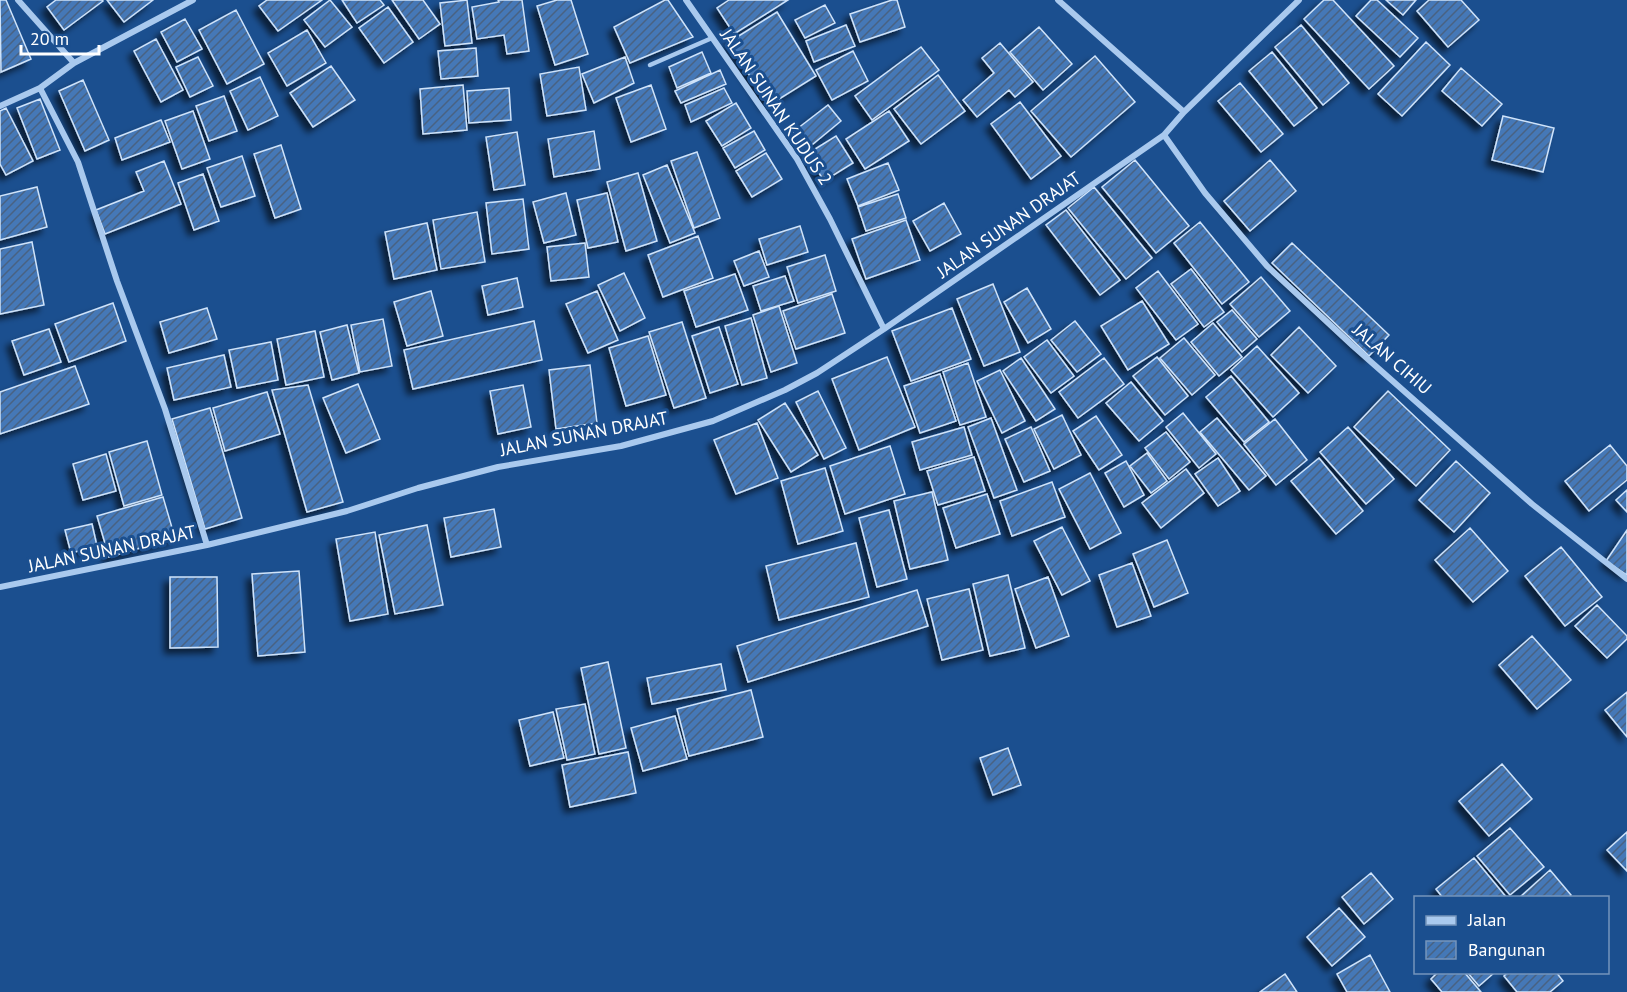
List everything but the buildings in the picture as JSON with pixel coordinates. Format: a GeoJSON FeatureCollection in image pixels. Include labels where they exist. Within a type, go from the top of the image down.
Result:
{"type":"FeatureCollection","features":[{"type":"Feature","properties":{"kind":"street"},"geometry":{"type":"LineString","coordinates":[[18,0],[74,63]]}},
{"type":"Feature","properties":{"kind":"street"},"geometry":{"type":"LineString","coordinates":[[0,106],[40,88],[74,63],[193,0]]}},
{"type":"Feature","properties":{"kind":"street","name":"JALAN SUNAN KUDUS 2"},"geometry":{"type":"LineString","coordinates":[[686,0],[797,159],[830,219],[884,329]]}},
{"type":"Feature","properties":{"kind":"street"},"geometry":{"type":"LineString","coordinates":[[1058,0],[1184,112]]}},
{"type":"Feature","properties":{"kind":"street","name":"JALAN SUNAN DRAJAT"},"geometry":{"type":"LineString","coordinates":[[0,587],[207,544],[347,511],[418,488],[498,467],[621,446],[713,421],[776,394],[817,373],[884,329],[1164,135],[1184,112],[1299,0]]}},
{"type":"Feature","properties":{"kind":"street"},"geometry":{"type":"LineString","coordinates":[[40,88],[78,162],[117,281],[165,409],[207,544]]}},
{"type":"Feature","properties":{"kind":"street","name":"JALAN CIHIU"},"geometry":{"type":"LineString","coordinates":[[1164,135],[1205,193],[1267,266],[1353,346],[1532,504],[1627,579]]}},
{"type":"Feature","properties":{"kind":"lane"},"geometry":{"type":"LineString","coordinates":[[650,65],[712,38]]}}]}
